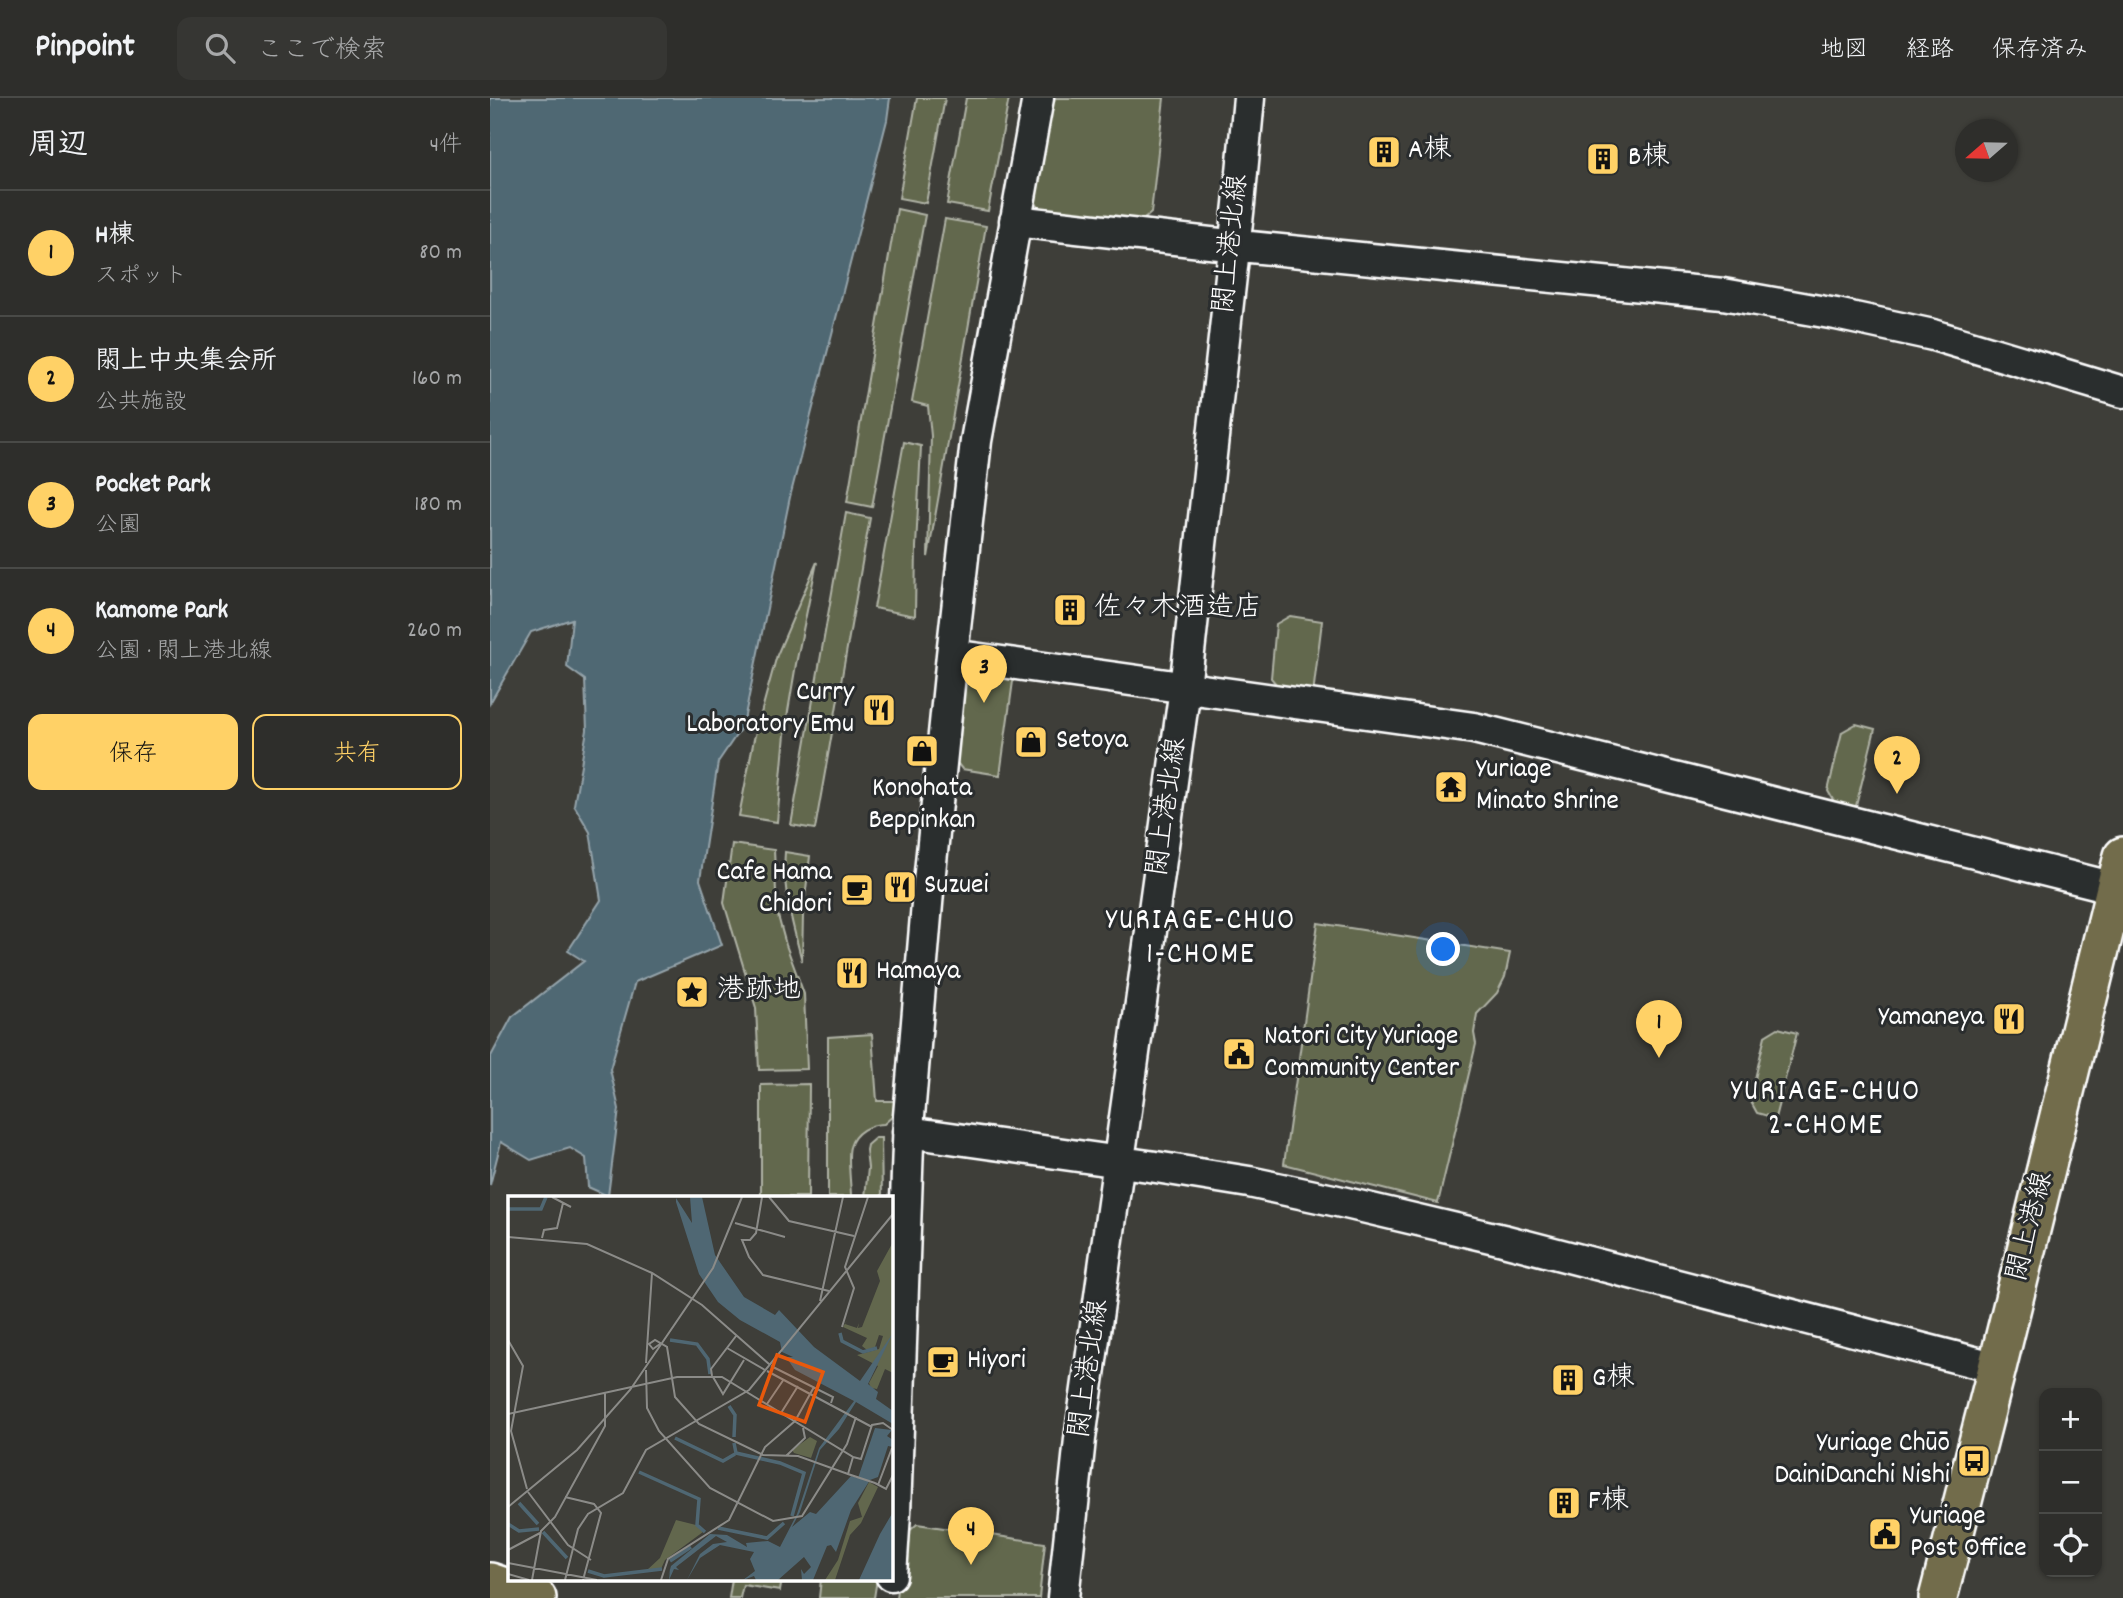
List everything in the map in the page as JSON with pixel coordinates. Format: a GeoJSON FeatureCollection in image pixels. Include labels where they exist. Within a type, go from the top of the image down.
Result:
{"type":"FeatureCollection","features":[{"type":"Feature","properties":{"kind":"main road","name":"閖上港線"},"geometry":{"type":"LineString","coordinates":[[1938,1598],[2119,872]]}},
{"type":"Feature","properties":{"kind":"main road"},"geometry":{"type":"LineString","coordinates":[[490,1582],[537,1598]]}},
{"type":"Feature","properties":{"kind":"street"},"geometry":{"type":"LineString","coordinates":[[892,1561],[908,1132],[952,655],[975,441],[1038,98]]}},
{"type":"Feature","properties":{"kind":"street","name":"閖上港北線"},"geometry":{"type":"LineString","coordinates":[[1063,1598],[1080,1439],[1185,688],[1248,98]]}},
{"type":"Feature","properties":{"kind":"street"},"geometry":{"type":"LineString","coordinates":[[1015,220],[1723,294],[1933,335],[2123,392]]}},
{"type":"Feature","properties":{"kind":"street"},"geometry":{"type":"LineString","coordinates":[[952,655],[1461,726],[2119,872]]}},
{"type":"Feature","properties":{"kind":"street"},"geometry":{"type":"LineString","coordinates":[[908,1132],[1249,1182],[1425,1221],[1997,1368]]}},
{"type":"Feature","properties":{"kind":"street"},"geometry":{"type":"LineString","coordinates":[[887,1598],[890,1580]]}},
{"type":"Feature","properties":{"kind":"green space"},"geometry":{"type":"Polygon","coordinates":[[[917,98],[945,98],[926,203],[899,198],[917,98]]]}},
{"type":"Feature","properties":{"kind":"green space"},"geometry":{"type":"Polygon","coordinates":[[[966,98],[1009,98],[988,211],[947,204],[966,98]]]}},
{"type":"Feature","properties":{"kind":"green space"},"geometry":{"type":"Polygon","coordinates":[[[1051,98],[1164,98],[1151,213],[1141,222],[1041,211],[1033,198],[1051,98]]]}},
{"type":"Feature","properties":{"kind":"green space"},"geometry":{"type":"Polygon","coordinates":[[[897,209],[925,215],[872,507],[847,502],[897,209]]]}},
{"type":"Feature","properties":{"kind":"green space"},"geometry":{"type":"Polygon","coordinates":[[[945,219],[986,226],[928,557],[931,436],[928,406],[912,402],[945,219]]]}},
{"type":"Feature","properties":{"kind":"green space"},"geometry":{"type":"Polygon","coordinates":[[[904,442],[921,446],[915,616],[874,608],[904,442]]]}},
{"type":"Feature","properties":{"kind":"green space"},"geometry":{"type":"Polygon","coordinates":[[[846,513],[870,518],[815,829],[791,825],[846,513]]]}},
{"type":"Feature","properties":{"kind":"green space"},"geometry":{"type":"Polygon","coordinates":[[[817,562],[786,723],[777,822],[739,816],[754,739],[777,655],[817,562]]]}},
{"type":"Feature","properties":{"kind":"green space"},"geometry":{"type":"Polygon","coordinates":[[[1290,616],[1322,621],[1313,694],[1280,689],[1271,678],[1276,624],[1290,616]]]}},
{"type":"Feature","properties":{"kind":"green space"},"geometry":{"type":"Polygon","coordinates":[[[974,668],[1014,674],[1000,775],[962,769],[953,758],[960,681],[974,668]]]}},
{"type":"Feature","properties":{"kind":"green space"},"geometry":{"type":"Polygon","coordinates":[[[1856,724],[1875,729],[1855,810],[1836,805],[1828,791],[1842,732],[1856,724]]]}},
{"type":"Feature","properties":{"kind":"green space"},"geometry":{"type":"Polygon","coordinates":[[[732,844],[774,850],[777,912],[804,994],[807,1069],[759,1070],[756,1008],[724,903],[732,844]]]}},
{"type":"Feature","properties":{"kind":"green space"},"geometry":{"type":"Polygon","coordinates":[[[785,852],[810,856],[803,915],[802,961],[787,894],[785,852]]]}},
{"type":"Feature","properties":{"kind":"green space"},"geometry":{"type":"Polygon","coordinates":[[[1318,923],[1510,953],[1505,977],[1497,993],[1477,1014],[1474,1033],[1476,1044],[1438,1203],[1284,1164],[1318,923]]]}},
{"type":"Feature","properties":{"kind":"green space"},"geometry":{"type":"Polygon","coordinates":[[[1778,1028],[1797,1033],[1775,1118],[1757,1113],[1750,1100],[1765,1036],[1778,1028]]]}},
{"type":"Feature","properties":{"kind":"green space"},"geometry":{"type":"Polygon","coordinates":[[[872,1034],[877,1101],[897,1101],[895,1114],[884,1124],[863,1130],[852,1142],[849,1157],[851,1196],[828,1196],[828,1037],[872,1034]]]}},
{"type":"Feature","properties":{"kind":"green space"},"geometry":{"type":"Polygon","coordinates":[[[809,1084],[808,1196],[761,1196],[761,1085],[809,1084]]]}},
{"type":"Feature","properties":{"kind":"green space"},"geometry":{"type":"Polygon","coordinates":[[[875,1138],[881,1138],[882,1196],[865,1196],[867,1145],[875,1138]]]}},
{"type":"Feature","properties":{"kind":"green space"},"geometry":{"type":"Polygon","coordinates":[[[917,1524],[1045,1543],[1039,1598],[896,1598],[904,1536],[917,1524]]]}},
{"type":"Feature","properties":{"kind":"green space"},"geometry":{"type":"Polygon","coordinates":[[[732,1580],[782,1580],[780,1591],[743,1585],[740,1598],[729,1598],[732,1580]]]}},
{"type":"Feature","properties":{"kind":"green space"},"geometry":{"type":"Polygon","coordinates":[[[821,1580],[877,1580],[874,1598],[819,1598],[821,1580]]]}},
{"type":"Feature","properties":{"kind":"water"},"geometry":{"type":"Polygon","coordinates":[[[490,98],[890,98],[887,120],[790,497],[743,725],[718,762],[700,880],[722,945],[635,982],[610,1069],[619,1109],[608,1196],[588,1187],[586,1158],[570,1148],[531,1160],[501,1142],[490,1185],[490,1058],[512,1017],[584,961],[568,951],[601,900],[590,832],[574,805],[587,730],[585,680],[567,667],[572,619],[531,632],[490,703],[490,98]]]}},
{"type":"Feature","properties":{"kind":"place","name":"A棟"},"geometry":{"type":"Point","coordinates":[1384,152]}},
{"type":"Feature","properties":{"kind":"place","name":"B棟"},"geometry":{"type":"Point","coordinates":[1603,159]}},
{"type":"Feature","properties":{"kind":"place","name":"佐々木酒造店"},"geometry":{"type":"Point","coordinates":[1070,610]}},
{"type":"Feature","properties":{"kind":"place","name":"Pocket Park"},"geometry":{"type":"Point","coordinates":[984,703]}},
{"type":"Feature","properties":{"kind":"place","name":"Curry Laboratory Emu"},"geometry":{"type":"Point","coordinates":[879,710]}},
{"type":"Feature","properties":{"kind":"place","name":"Setoya"},"geometry":{"type":"Point","coordinates":[1031,742]}},
{"type":"Feature","properties":{"kind":"place","name":"Konohata Beppinkan"},"geometry":{"type":"Point","coordinates":[922,751]}},
{"type":"Feature","properties":{"kind":"place","name":"Yuriage Minato Shrine"},"geometry":{"type":"Point","coordinates":[1451,787]}},
{"type":"Feature","properties":{"kind":"place","name":"閖上中央集会所"},"geometry":{"type":"Point","coordinates":[1897,794]}},
{"type":"Feature","properties":{"kind":"place","name":"Suzuei"},"geometry":{"type":"Point","coordinates":[900,887]}},
{"type":"Feature","properties":{"kind":"place","name":"Cafe Hama Chidori"},"geometry":{"type":"Point","coordinates":[857,890]}},
{"type":"Feature","properties":{"kind":"place","name":"Hamaya"},"geometry":{"type":"Point","coordinates":[852,973]}},
{"type":"Feature","properties":{"kind":"place","name":"港跡地"},"geometry":{"type":"Point","coordinates":[692,992]}},
{"type":"Feature","properties":{"kind":"place","name":"Yamaneya"},"geometry":{"type":"Point","coordinates":[2009,1019]}},
{"type":"Feature","properties":{"kind":"place","name":"Natori City Yuriage Community Center"},"geometry":{"type":"Point","coordinates":[1239,1054]}},
{"type":"Feature","properties":{"kind":"place","name":"H棟"},"geometry":{"type":"Point","coordinates":[1659,1058]}},
{"type":"Feature","properties":{"kind":"place","name":"Hiyori"},"geometry":{"type":"Point","coordinates":[943,1362]}},
{"type":"Feature","properties":{"kind":"place","name":"G棟"},"geometry":{"type":"Point","coordinates":[1568,1380]}},
{"type":"Feature","properties":{"kind":"place","name":"Yuriage Chūō DainiDanchi Nishi"},"geometry":{"type":"Point","coordinates":[1974,1461]}},
{"type":"Feature","properties":{"kind":"place","name":"F棟"},"geometry":{"type":"Point","coordinates":[1564,1503]}},
{"type":"Feature","properties":{"kind":"place","name":"Yuriage Post Office"},"geometry":{"type":"Point","coordinates":[1885,1534]}},
{"type":"Feature","properties":{"kind":"place","name":"Kamome Park"},"geometry":{"type":"Point","coordinates":[971,1565]}},
{"type":"Feature","properties":{"kind":"district","name":"YURIAGE-CHUO 1-CHOME"},"geometry":{"type":"Point","coordinates":[1201,939]}},
{"type":"Feature","properties":{"kind":"district","name":"YURIAGE-CHUO 2-CHOME"},"geometry":{"type":"Point","coordinates":[1826,1110]}}]}
